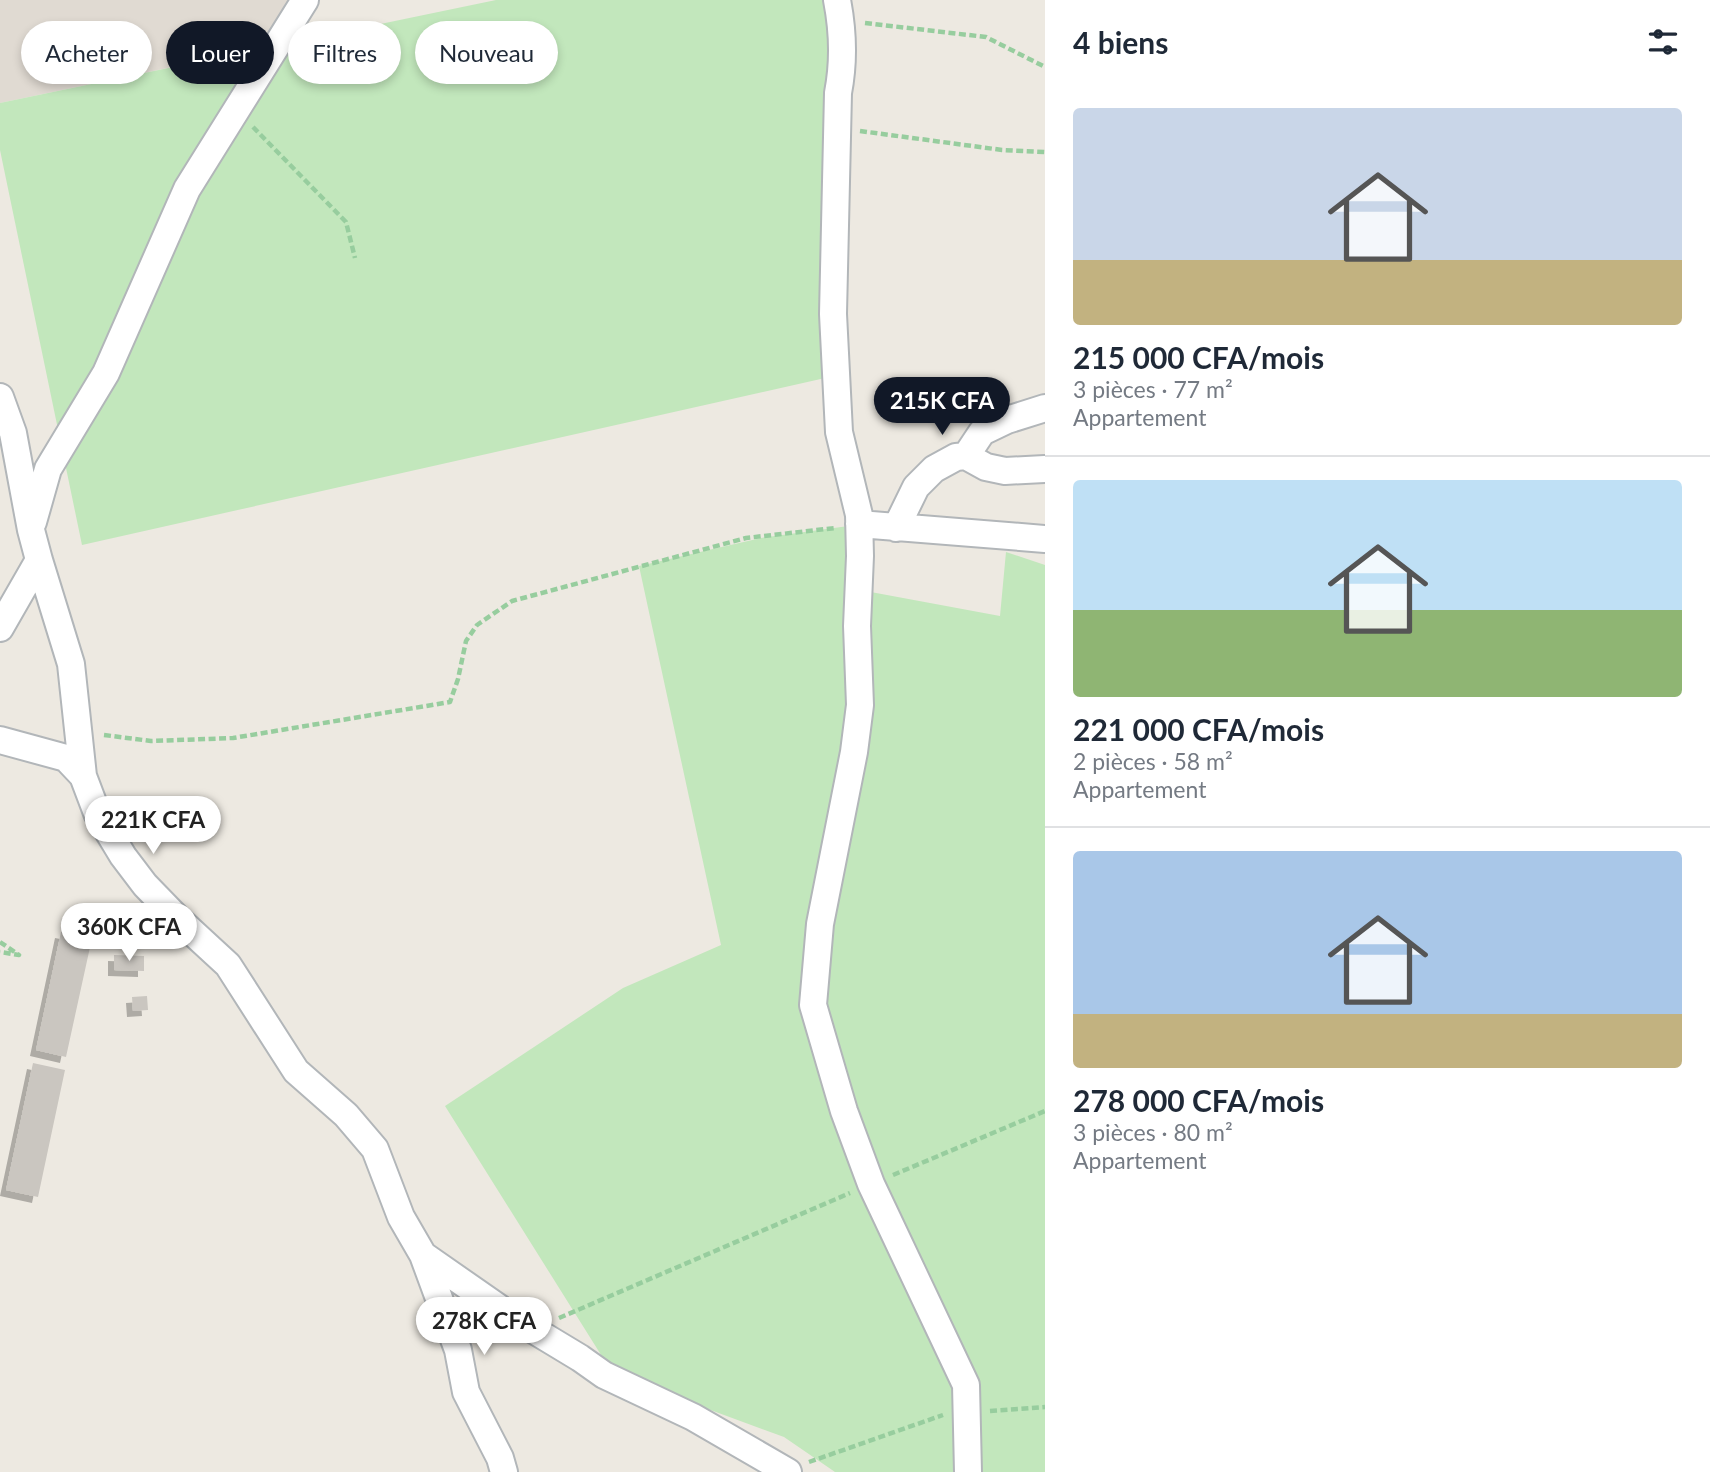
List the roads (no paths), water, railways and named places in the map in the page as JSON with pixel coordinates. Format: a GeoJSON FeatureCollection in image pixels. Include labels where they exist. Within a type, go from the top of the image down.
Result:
{"type":"FeatureCollection","features":[{"type":"Feature","properties":{"kind":"street"},"geometry":{"type":"LineString","coordinates":[[31,530],[48,469],[106,373],[187,189],[305,0]]}},
{"type":"Feature","properties":{"kind":"street"},"geometry":{"type":"LineString","coordinates":[[839,10],[843,66],[838,93],[832,288],[841,443],[859,515],[857,626],[860,705],[854,752],[820,924],[813,1005],[844,1111],[871,1184],[965,1382],[968,1472]]}},
{"type":"Feature","properties":{"kind":"street"},"geometry":{"type":"LineString","coordinates":[[0,397],[13,433],[31,530],[71,664],[83,776],[97,813],[123,856],[145,885],[228,965],[296,1070],[346,1115],[375,1149],[401,1217],[423,1255],[458,1350],[466,1392],[500,1458],[504,1472]]}},
{"type":"Feature","properties":{"kind":"street"},"geometry":{"type":"LineString","coordinates":[[896,528],[916,487],[946,461],[966,456],[982,432],[1007,420],[1045,408]]}},
{"type":"Feature","properties":{"kind":"street"},"geometry":{"type":"LineString","coordinates":[[966,456],[986,467],[1005,471],[1045,469]]}},
{"type":"Feature","properties":{"kind":"street"},"geometry":{"type":"LineString","coordinates":[[859,524],[1045,540]]}},
{"type":"Feature","properties":{"kind":"street"},"geometry":{"type":"LineString","coordinates":[[0,628],[39,560]]}},
{"type":"Feature","properties":{"kind":"street"},"geometry":{"type":"LineString","coordinates":[[0,740],[66,758],[83,776]]}},
{"type":"Feature","properties":{"kind":"street"},"geometry":{"type":"LineString","coordinates":[[423,1255],[604,1375],[694,1417],[787,1471]]}}]}
